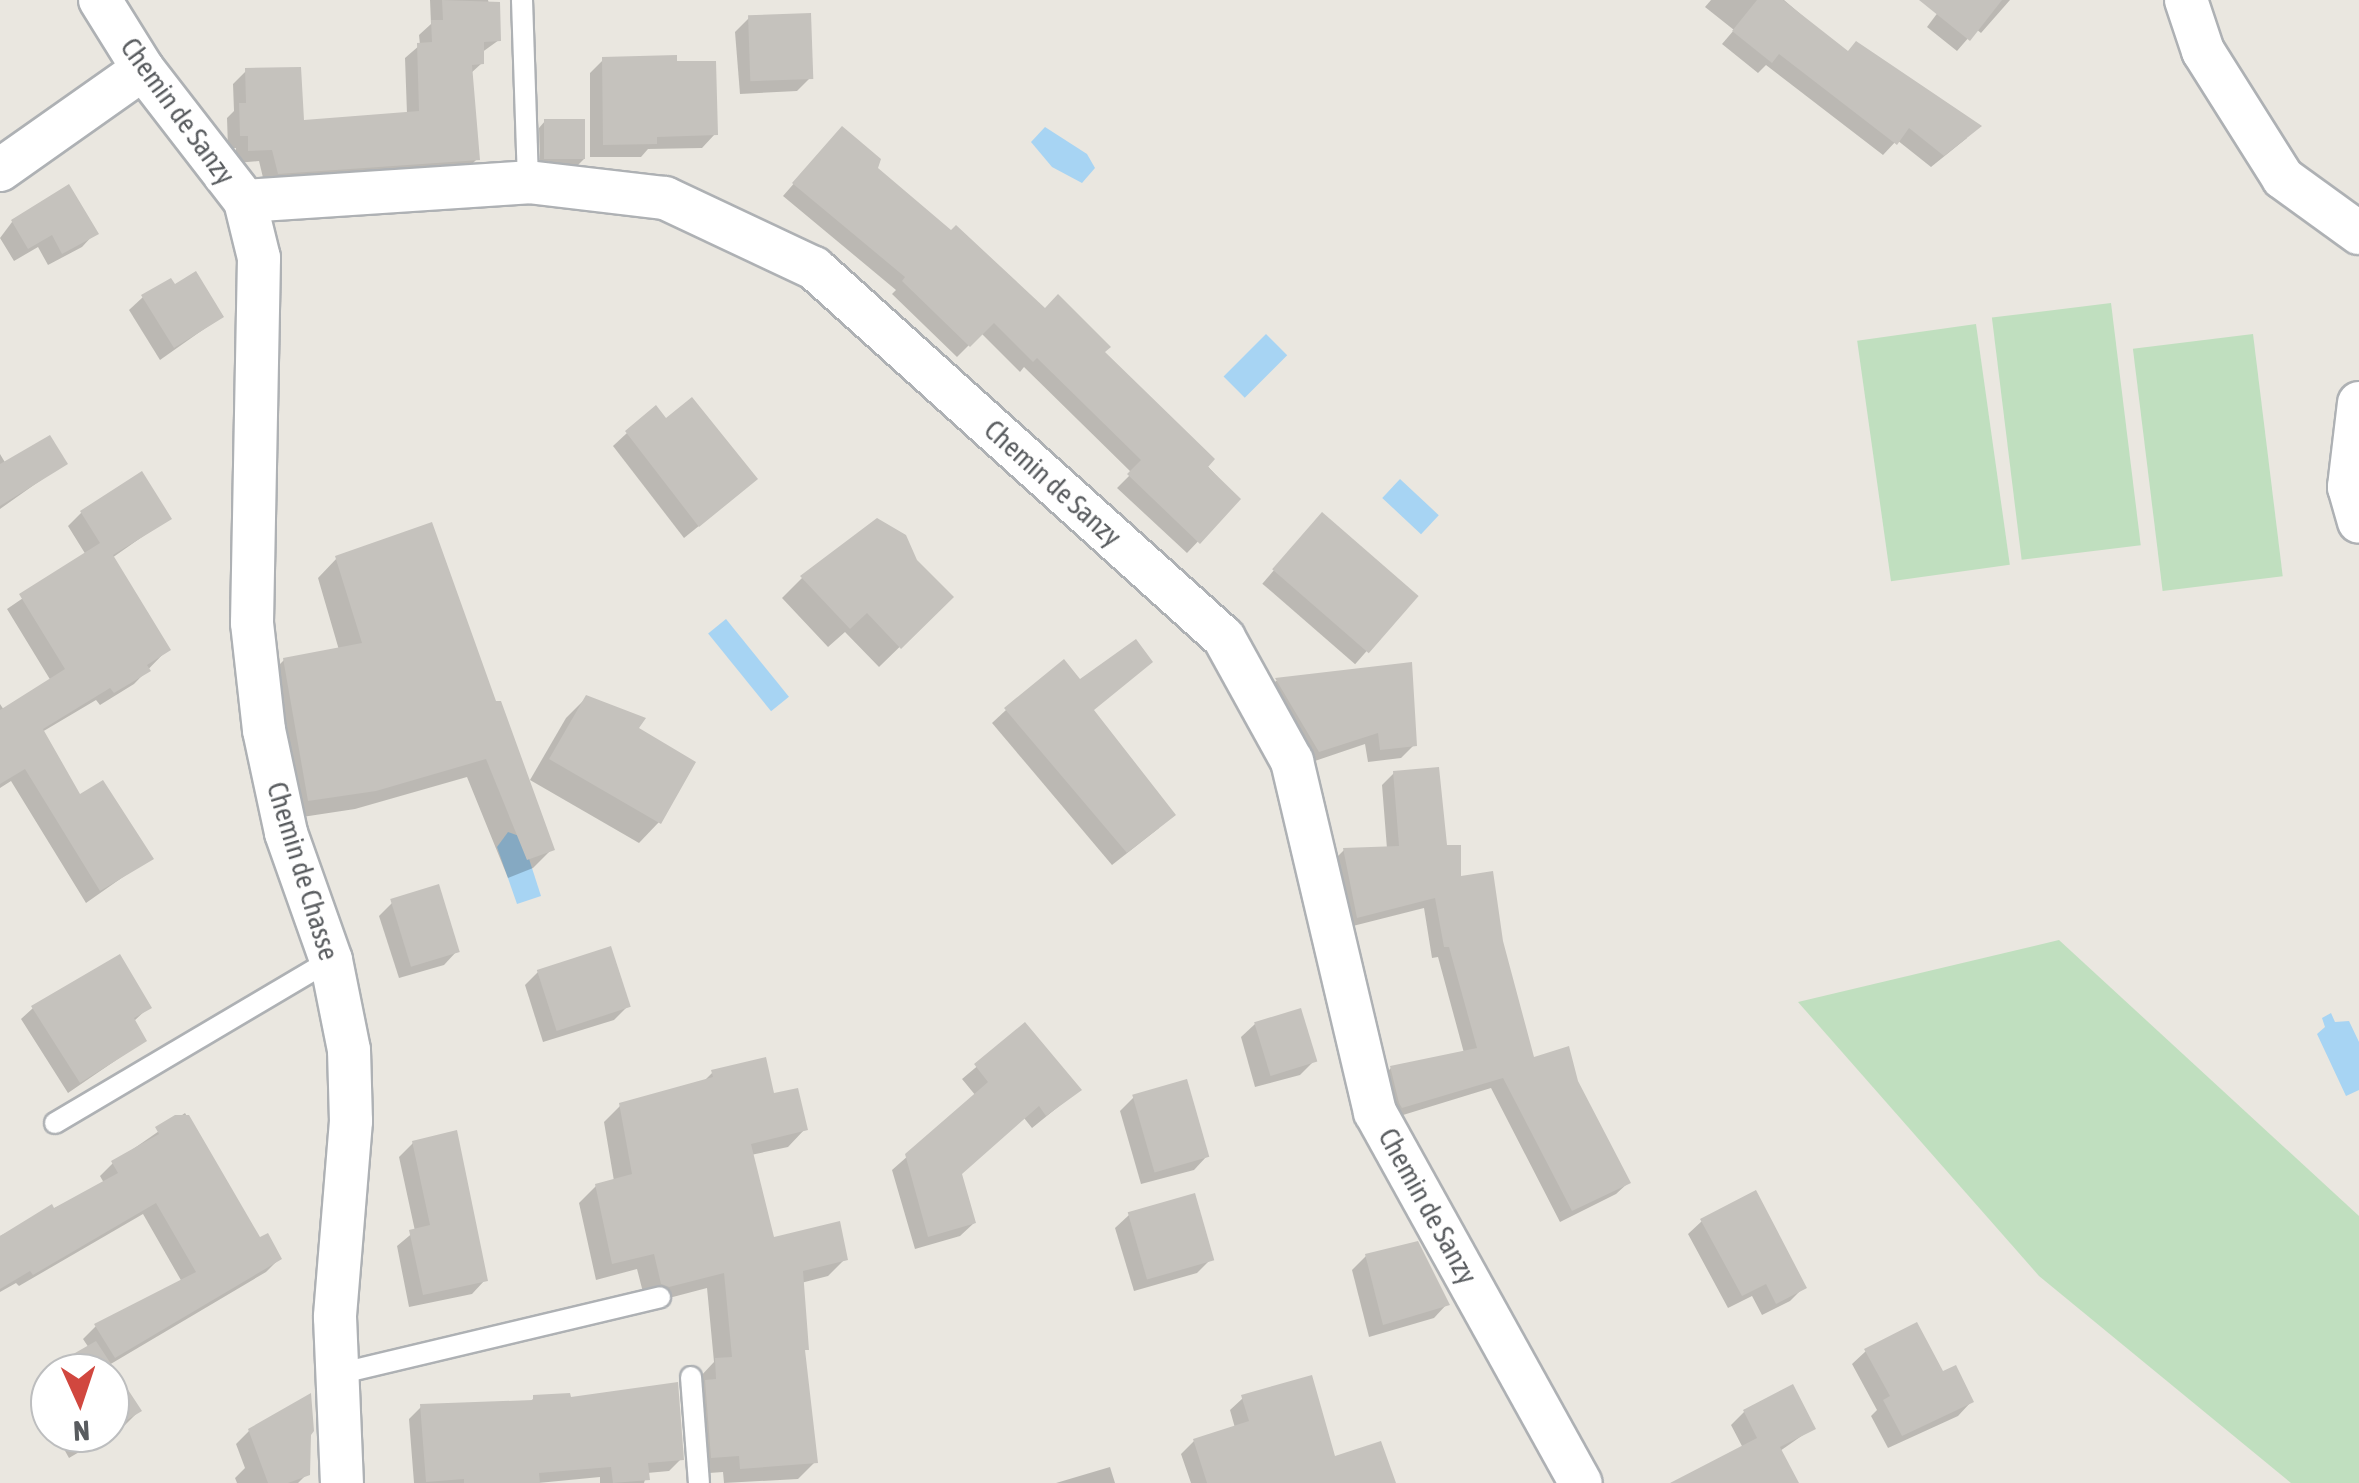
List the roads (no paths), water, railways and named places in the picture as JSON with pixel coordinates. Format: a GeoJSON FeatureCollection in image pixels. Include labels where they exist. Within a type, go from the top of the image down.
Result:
{"type":"FeatureCollection","features":[{"type":"Feature","properties":{"kind":"street","name":"Chemin de Sanzy"},"geometry":{"type":"LineString","coordinates":[[100,0],[143,68],[245,201],[528,182],[665,198],[814,268],[1224,638],[1292,761],[1375,1112],[1580,1483]]}},
{"type":"Feature","properties":{"kind":"street"},"geometry":{"type":"LineString","coordinates":[[2186,0],[2204,50],[2283,178],[2359,233]]}},
{"type":"Feature","properties":{"kind":"street"},"geometry":{"type":"LineString","coordinates":[[0,170],[143,68]]}},
{"type":"Feature","properties":{"kind":"street","name":"Chemin de Chasse"},"geometry":{"type":"LineString","coordinates":[[245,201],[259,258],[252,623],[264,730],[286,833],[331,960],[349,1050],[352,1122],[334,1316],[342,1483]]}},
{"type":"Feature","properties":{"kind":"street"},"geometry":{"type":"LineString","coordinates":[[2359,403],[2349,487],[2359,522]]}},
{"type":"Feature","properties":{"kind":"lane"},"geometry":{"type":"LineString","coordinates":[[522,0],[528,182]]}},
{"type":"Feature","properties":{"kind":"lane"},"geometry":{"type":"LineString","coordinates":[[56,1123],[331,960]]}},
{"type":"Feature","properties":{"kind":"lane"},"geometry":{"type":"LineString","coordinates":[[338,1374],[660,1297]]}},
{"type":"Feature","properties":{"kind":"lane"},"geometry":{"type":"LineString","coordinates":[[691,1377],[699,1483]]}},
{"type":"Feature","properties":{"kind":"water"},"geometry":{"type":"Polygon","coordinates":[[[1045,127],[1087,154],[1095,168],[1082,183],[1052,167],[1031,142],[1045,127]]]}},
{"type":"Feature","properties":{"kind":"water"},"geometry":{"type":"Polygon","coordinates":[[[1266,334],[1287,355],[1245,398],[1224,376],[1266,334]]]}},
{"type":"Feature","properties":{"kind":"water"},"geometry":{"type":"Polygon","coordinates":[[[1400,479],[1439,515],[1421,534],[1382,498],[1400,479]]]}},
{"type":"Feature","properties":{"kind":"water"},"geometry":{"type":"Polygon","coordinates":[[[726,619],[789,697],[771,711],[708,633],[726,619]]]}},
{"type":"Feature","properties":{"kind":"water"},"geometry":{"type":"Polygon","coordinates":[[[508,832],[522,837],[541,896],[517,904],[497,847],[508,832]]]}},
{"type":"Feature","properties":{"kind":"water"},"geometry":{"type":"Polygon","coordinates":[[[2331,1013],[2335,1022],[2349,1021],[2359,1042],[2359,1090],[2346,1096],[2317,1034],[2325,1027],[2322,1018],[2331,1013]]]}}]}
